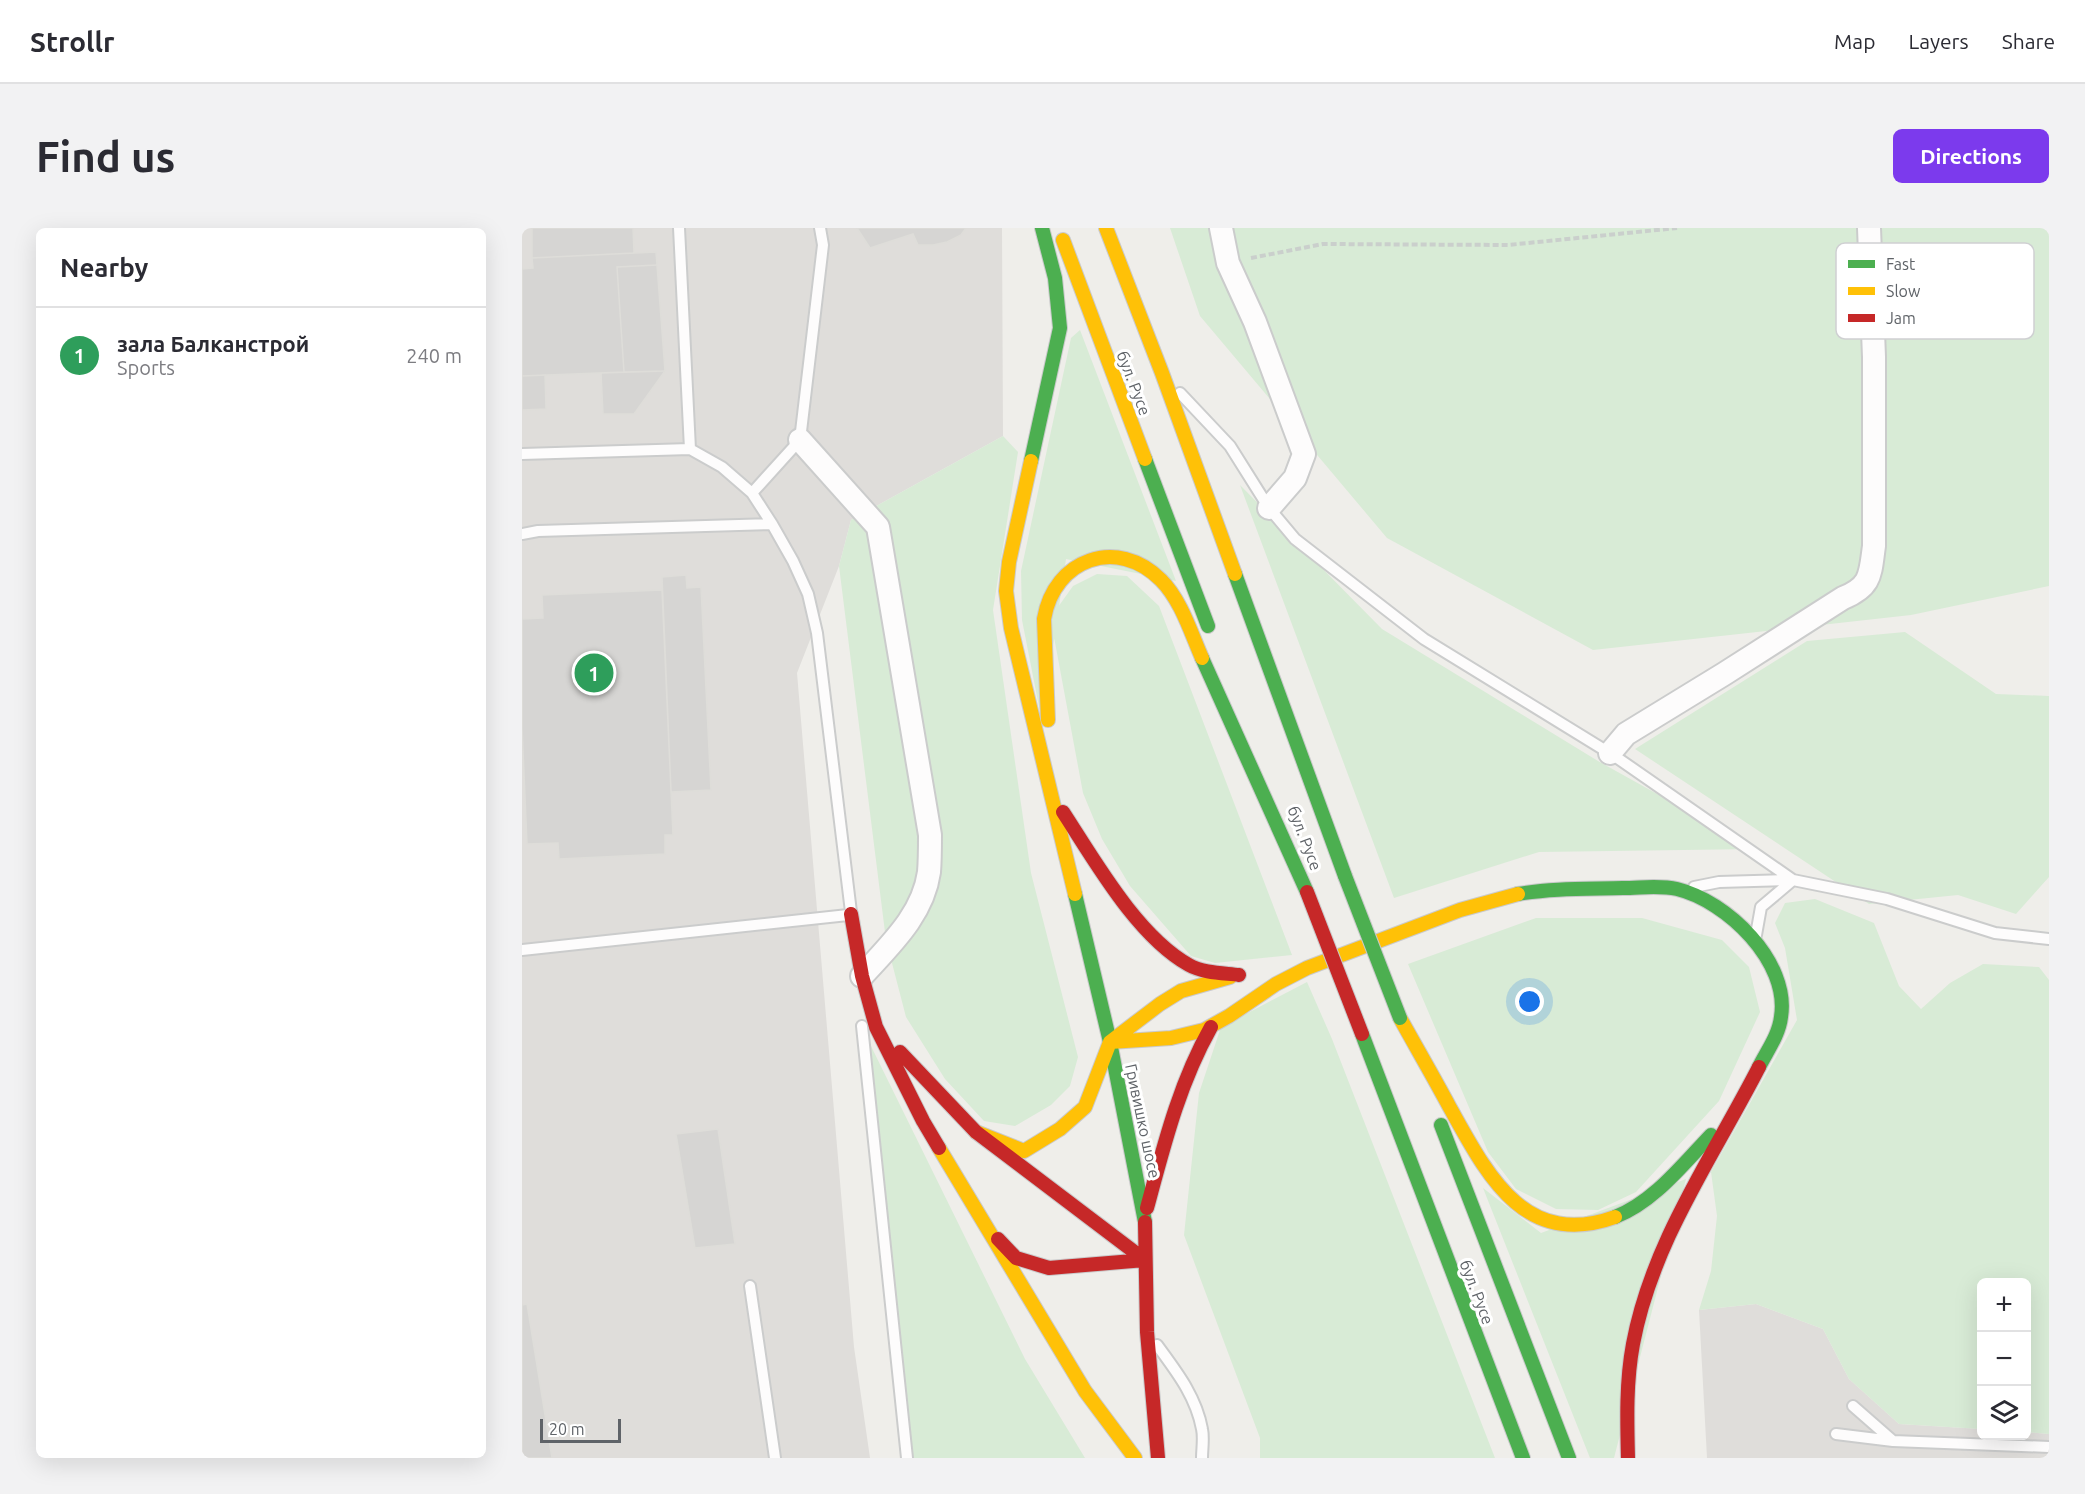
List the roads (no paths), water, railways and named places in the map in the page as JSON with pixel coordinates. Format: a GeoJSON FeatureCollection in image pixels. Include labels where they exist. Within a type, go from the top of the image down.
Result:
{"type":"FeatureCollection","features":[{"type":"Feature","properties":{"kind":"main road"},"geometry":{"type":"LineString","coordinates":[[976,1132],[1024,1150],[1060,1129],[1085,1107],[1110,1042],[1160,1004],[1182,991],[1244,975],[1191,966],[1171,953],[1152,935],[1130,908],[1053,797],[1011,628],[1006,591],[1009,562],[1060,328],[1060,306],[1056,282],[1042,228]]}},
{"type":"Feature","properties":{"kind":"main road","name":"бул. Русе"},"geometry":{"type":"LineString","coordinates":[[1059,228],[1211,635]]}},
{"type":"Feature","properties":{"kind":"main road","name":"бул. Русе"},"geometry":{"type":"LineString","coordinates":[[1106,228],[1162,373],[1346,876],[1569,1458]]}},
{"type":"Feature","properties":{"kind":"main road"},"geometry":{"type":"LineString","coordinates":[[1053,797],[1044,636],[1047,605],[1059,581],[1080,565],[1107,558],[1130,560],[1152,572],[1172,594],[1307,892]]}},
{"type":"Feature","properties":{"kind":"main road","name":"бул. Русе"},"geometry":{"type":"LineString","coordinates":[[1232,691],[1523,1458]]}},
{"type":"Feature","properties":{"kind":"main road","name":"Гривишко шосе"},"geometry":{"type":"LineString","coordinates":[[1053,797],[1110,1042],[1145,1214],[1147,1332],[1158,1458]]}},
{"type":"Feature","properties":{"kind":"main road"},"geometry":{"type":"LineString","coordinates":[[1110,1042],[1190,1035],[1211,1027],[1288,977],[1459,910],[1493,899],[1561,890],[1654,888],[1679,890],[1702,898],[1720,910],[1755,941],[1769,961],[1778,981],[1783,1014],[1779,1028],[1737,1109],[1671,1227],[1642,1308],[1628,1388],[1628,1458]]}},
{"type":"Feature","properties":{"kind":"main road"},"geometry":{"type":"LineString","coordinates":[[851,914],[862,976],[876,1027],[922,1121],[1085,1391],[1135,1458]]}},
{"type":"Feature","properties":{"kind":"main road"},"geometry":{"type":"LineString","coordinates":[[1268,976],[1288,977]]}},
{"type":"Feature","properties":{"kind":"main road"},"geometry":{"type":"LineString","coordinates":[[1400,1018],[1478,1158],[1510,1197],[1528,1213],[1550,1220],[1574,1224],[1596,1223],[1620,1216],[1644,1200],[1665,1181],[1737,1109]]}},
{"type":"Feature","properties":{"kind":"main road"},"geometry":{"type":"LineString","coordinates":[[876,1027],[976,1132],[1146,1260]]}},
{"type":"Feature","properties":{"kind":"main road"},"geometry":{"type":"LineString","coordinates":[[1145,1214],[1182,1088],[1197,1048],[1211,1027]]}},
{"type":"Feature","properties":{"kind":"main road"},"geometry":{"type":"LineString","coordinates":[[983,1223],[1016,1258],[1049,1268],[1146,1260]]}},
{"type":"Feature","properties":{"kind":"street"},"geometry":{"type":"LineString","coordinates":[[1221,228],[1228,263],[1255,322],[1304,454],[1295,478],[1269,508]]}},
{"type":"Feature","properties":{"kind":"street"},"geometry":{"type":"LineString","coordinates":[[1869,228],[1870,243]]}},
{"type":"Feature","properties":{"kind":"street"},"geometry":{"type":"LineString","coordinates":[[1610,753],[1626,734],[1843,598],[1859,591],[1869,576],[1874,546],[1874,339]]}},
{"type":"Feature","properties":{"kind":"street"},"geometry":{"type":"LineString","coordinates":[[800,440],[878,527],[930,835],[929,873],[920,904],[906,927],[862,976]]}},
{"type":"Feature","properties":{"kind":"lane"},"geometry":{"type":"LineString","coordinates":[[679,228],[690,449]]}},
{"type":"Feature","properties":{"kind":"lane"},"geometry":{"type":"LineString","coordinates":[[752,493],[800,440],[823,245],[820,228]]}},
{"type":"Feature","properties":{"kind":"lane"},"geometry":{"type":"LineString","coordinates":[[1162,373],[1230,446],[1269,508],[1295,539],[1424,639],[1610,753],[1793,880]]}},
{"type":"Feature","properties":{"kind":"lane"},"geometry":{"type":"LineString","coordinates":[[522,454],[690,449],[722,467],[752,493],[793,561],[808,594],[817,633],[851,914],[907,1458]]}},
{"type":"Feature","properties":{"kind":"lane"},"geometry":{"type":"LineString","coordinates":[[522,534],[772,524]]}},
{"type":"Feature","properties":{"kind":"lane"},"geometry":{"type":"LineString","coordinates":[[1755,941],[1761,907],[1793,880]]}},
{"type":"Feature","properties":{"kind":"lane"},"geometry":{"type":"LineString","coordinates":[[1679,890],[1719,882],[1793,880],[1887,899],[1995,933],[2049,939]]}},
{"type":"Feature","properties":{"kind":"lane"},"geometry":{"type":"LineString","coordinates":[[522,950],[851,914]]}},
{"type":"Feature","properties":{"kind":"lane"},"geometry":{"type":"LineString","coordinates":[[750,1286],[775,1458]]}},
{"type":"Feature","properties":{"kind":"lane"},"geometry":{"type":"LineString","coordinates":[[1147,1332],[1183,1381],[1195,1405],[1202,1431],[1202,1458]]}},
{"type":"Feature","properties":{"kind":"lane"},"geometry":{"type":"LineString","coordinates":[[1853,1406],[1893,1441]]}},
{"type":"Feature","properties":{"kind":"lane"},"geometry":{"type":"LineString","coordinates":[[1836,1434],[1893,1441],[2049,1447]]}},
{"type":"Feature","properties":{"kind":"place","name":"зала Балканстрой"},"geometry":{"type":"Point","coordinates":[594,673]}}]}
